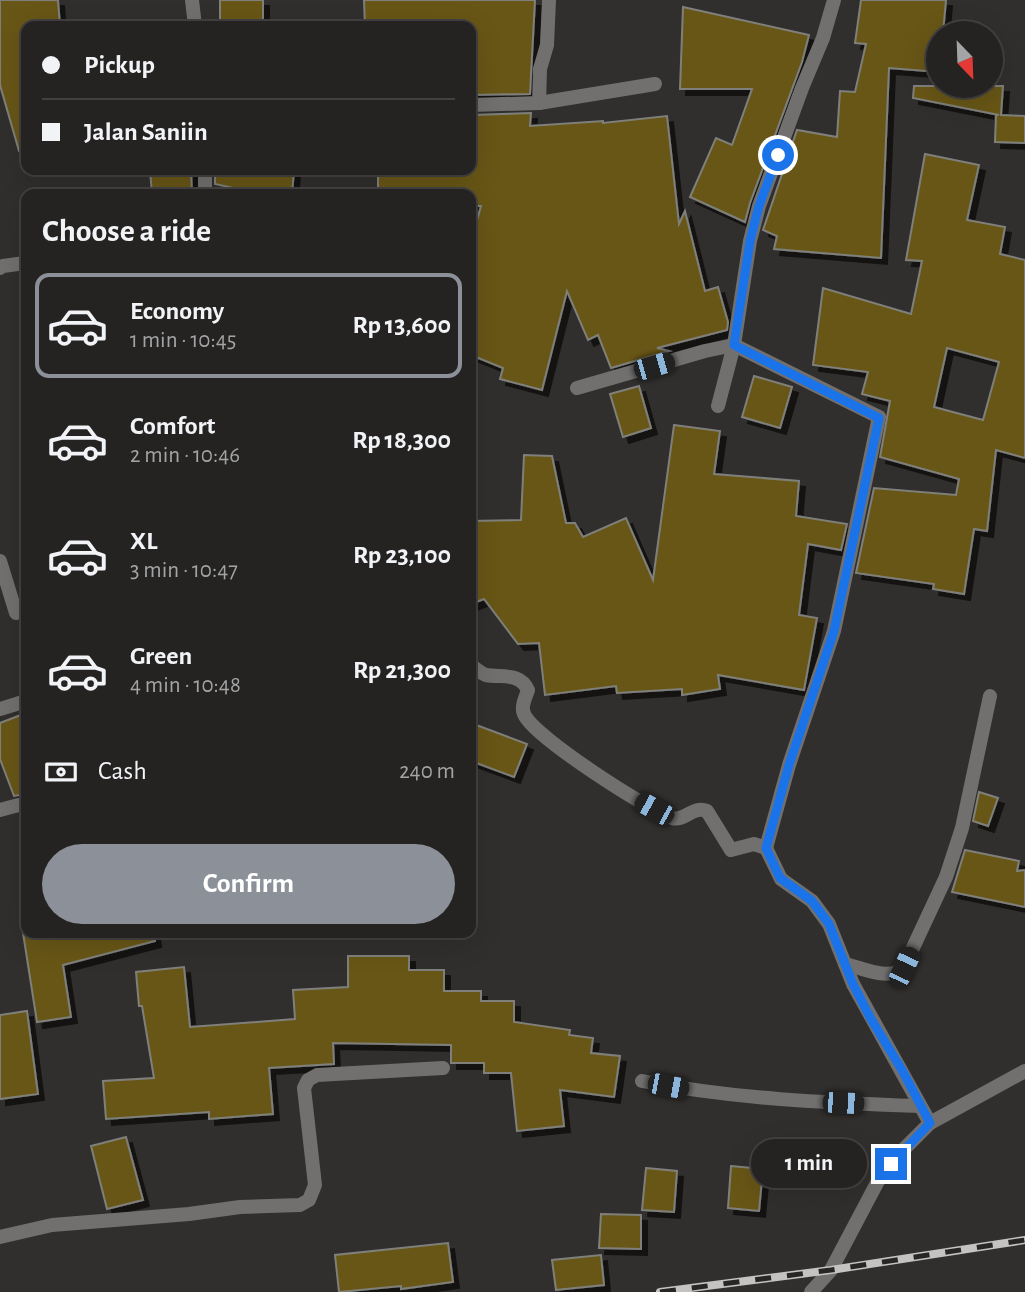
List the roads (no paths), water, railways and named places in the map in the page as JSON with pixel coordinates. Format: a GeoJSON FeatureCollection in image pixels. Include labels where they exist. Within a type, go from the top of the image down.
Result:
{"type":"FeatureCollection","features":[{"type":"Feature","properties":{"kind":"street"},"geometry":{"type":"LineString","coordinates":[[192,0],[194,21]]}},
{"type":"Feature","properties":{"kind":"street"},"geometry":{"type":"LineString","coordinates":[[540,103],[540,69],[547,45],[549,0]]}},
{"type":"Feature","properties":{"kind":"street"},"geometry":{"type":"LineString","coordinates":[[718,407],[734,345],[750,241],[759,206],[802,89],[824,38],[834,0]]}},
{"type":"Feature","properties":{"kind":"street"},"geometry":{"type":"LineString","coordinates":[[476,105],[540,103],[655,85]]}},
{"type":"Feature","properties":{"kind":"street"},"geometry":{"type":"LineString","coordinates":[[0,268],[21,264]]}},
{"type":"Feature","properties":{"kind":"street"},"geometry":{"type":"LineString","coordinates":[[577,388],[734,345],[879,418],[834,631],[789,765],[766,848],[780,878],[812,901],[821,911],[871,1019],[930,1123]]}},
{"type":"Feature","properties":{"kind":"street"},"geometry":{"type":"LineString","coordinates":[[0,561],[16,613]]}},
{"type":"Feature","properties":{"kind":"street"},"geometry":{"type":"LineString","coordinates":[[476,669],[483,674],[517,678],[524,683],[528,691],[522,708],[527,718],[559,747],[631,796],[673,818],[697,810],[707,811],[731,850],[754,844],[766,848]]}},
{"type":"Feature","properties":{"kind":"street"},"geometry":{"type":"LineString","coordinates":[[845,964],[890,975],[898,973],[904,967],[946,877],[962,828],[990,696]]}},
{"type":"Feature","properties":{"kind":"street"},"geometry":{"type":"LineString","coordinates":[[0,709],[21,703]]}},
{"type":"Feature","properties":{"kind":"street"},"geometry":{"type":"LineString","coordinates":[[0,810],[21,804]]}},
{"type":"Feature","properties":{"kind":"street"},"geometry":{"type":"LineString","coordinates":[[0,1237],[52,1224],[178,1215],[240,1207],[300,1205],[309,1200],[315,1185],[304,1088],[308,1080],[317,1075],[443,1068]]}},
{"type":"Feature","properties":{"kind":"street"},"geometry":{"type":"LineString","coordinates":[[811,1292],[831,1270],[878,1181],[905,1148],[930,1123],[1025,1072]]}},
{"type":"Feature","properties":{"kind":"street"},"geometry":{"type":"LineString","coordinates":[[642,1081],[695,1092],[792,1101],[920,1106]]}},
{"type":"Feature","properties":{"kind":"railway"},"geometry":{"type":"LineString","coordinates":[[660,1292],[831,1270],[1025,1240]]}}]}
